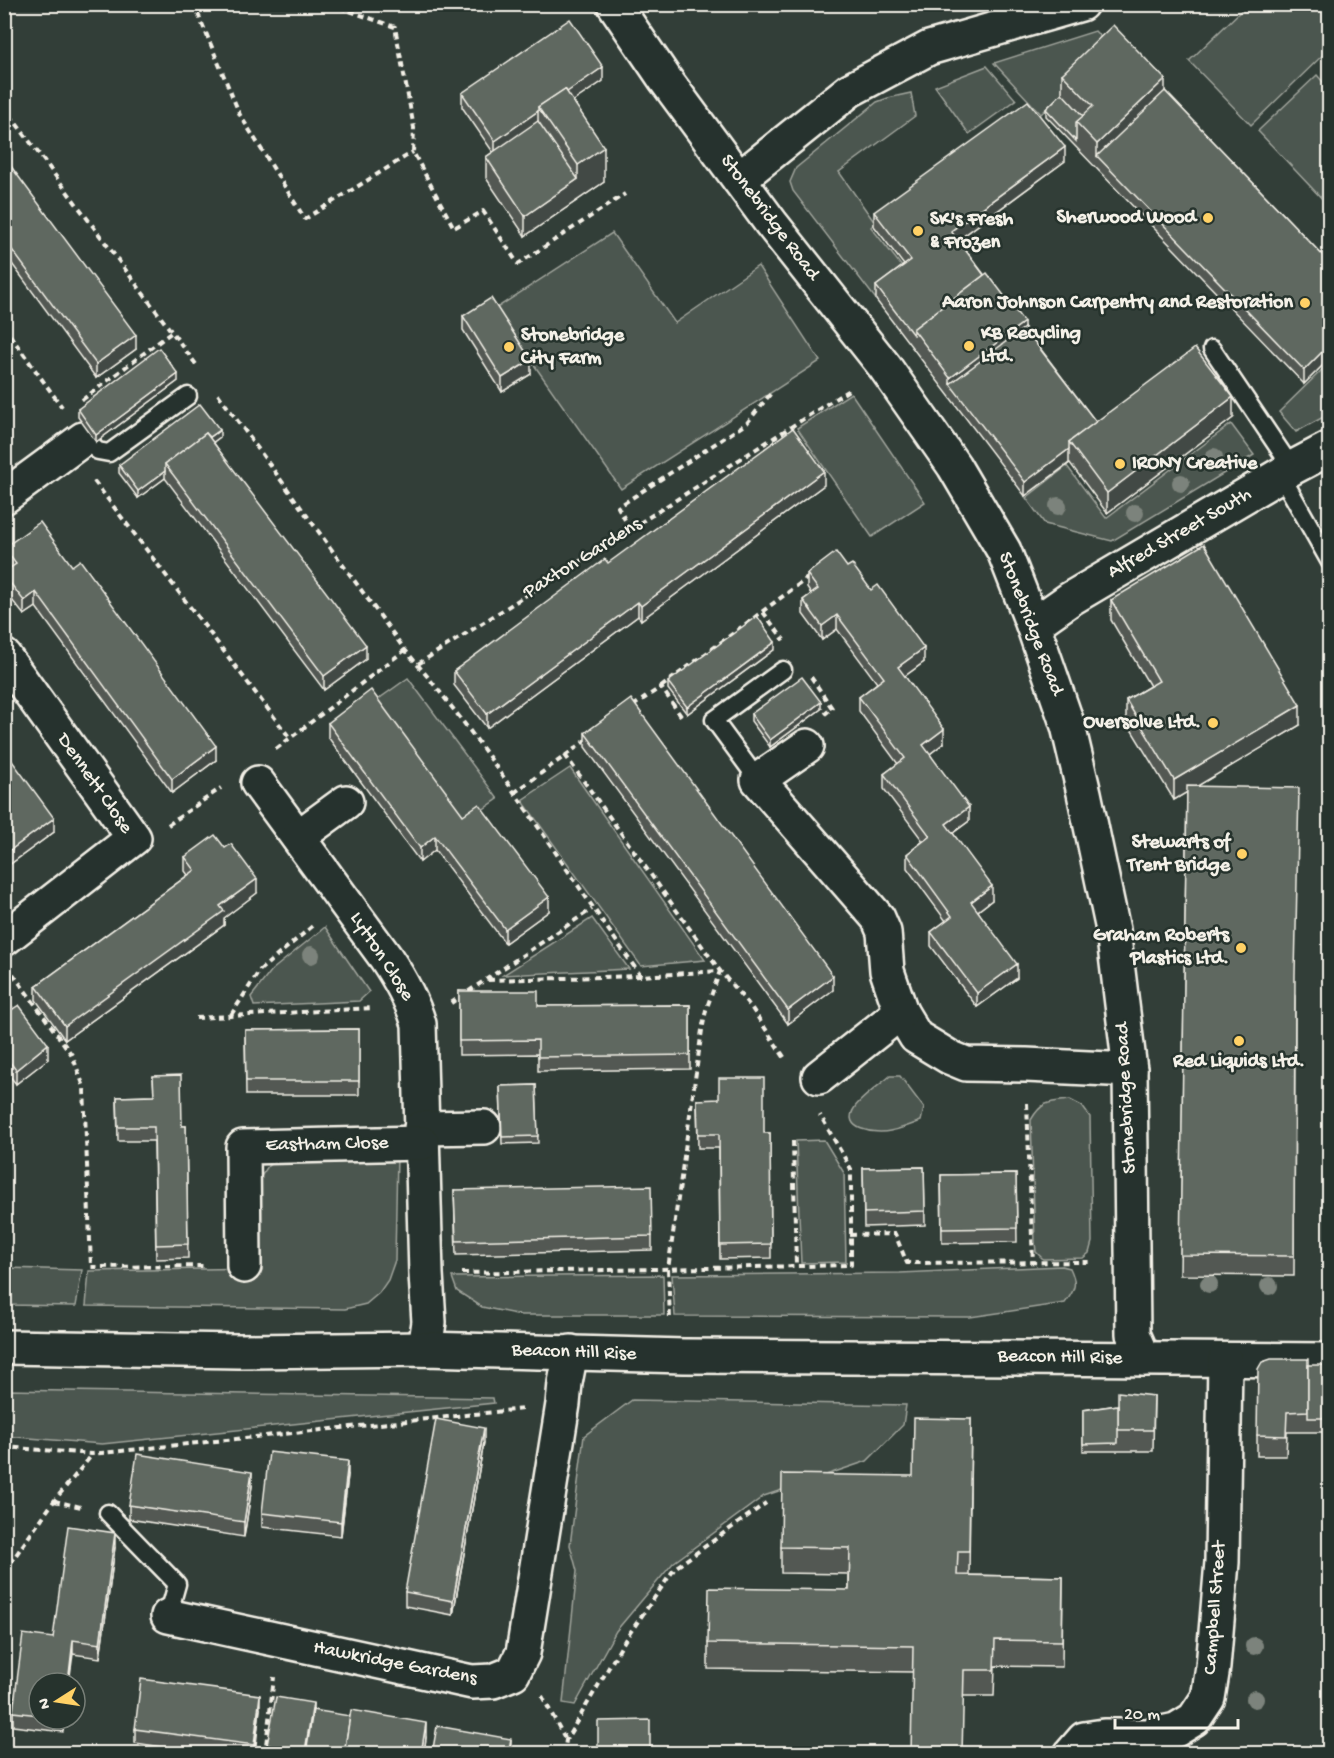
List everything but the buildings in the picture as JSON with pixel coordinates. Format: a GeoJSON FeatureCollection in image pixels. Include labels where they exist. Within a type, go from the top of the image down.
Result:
{"type":"FeatureCollection","features":[{"type":"Feature","properties":{"kind":"street","name":"Stonebridge Road"},"geometry":{"type":"LineString","coordinates":[[614,4],[665,79],[771,223],[885,367],[954,466],[1004,551],[1033,625],[1068,726],[1113,930],[1130,1070],[1133,1334],[1144,1359]]}},
{"type":"Feature","properties":{"kind":"street"},"geometry":{"type":"LineString","coordinates":[[739,179],[850,90],[929,48],[1081,4]]}},
{"type":"Feature","properties":{"kind":"street"},"geometry":{"type":"LineString","coordinates":[[4,497],[72,434]]}},
{"type":"Feature","properties":{"kind":"street","name":"Alfred Street South"},"geometry":{"type":"LineString","coordinates":[[1033,625],[1070,599],[1329,448]]}},
{"type":"Feature","properties":{"kind":"street","name":"Dennett Close"},"geometry":{"type":"LineString","coordinates":[[4,656],[134,838],[4,939]]}},
{"type":"Feature","properties":{"kind":"street"},"geometry":{"type":"LineString","coordinates":[[807,746],[758,780],[878,918],[884,932],[887,971],[901,1012],[916,1036],[948,1057],[966,1064],[1130,1070]]}},
{"type":"Feature","properties":{"kind":"street","name":"Lytton Close"},"geometry":{"type":"LineString","coordinates":[[258,783],[386,958],[416,1015],[429,1322],[425,1349]]}},
{"type":"Feature","properties":{"kind":"street"},"geometry":{"type":"LineString","coordinates":[[298,837],[346,802]]}},
{"type":"Feature","properties":{"kind":"street"},"geometry":{"type":"LineString","coordinates":[[812,1083],[901,1012]]}},
{"type":"Feature","properties":{"kind":"street"},"geometry":{"type":"LineString","coordinates":[[422,1136],[484,1127]]}},
{"type":"Feature","properties":{"kind":"street","name":"Eastham Close"},"geometry":{"type":"LineString","coordinates":[[244,1266],[243,1148],[422,1136]]}},
{"type":"Feature","properties":{"kind":"street","name":"Beacon Hill Rise"},"geometry":{"type":"LineString","coordinates":[[4,1347],[238,1351],[425,1349],[684,1356],[1329,1360]]}},
{"type":"Feature","properties":{"kind":"street","name":"Hawkridge Gardens"},"geometry":{"type":"LineString","coordinates":[[168,1616],[472,1682],[493,1681],[513,1673],[523,1653],[571,1352]]}},
{"type":"Feature","properties":{"kind":"street","name":"Campbell Street"},"geometry":{"type":"LineString","coordinates":[[1071,1754],[1084,1739],[1104,1736],[1148,1736],[1176,1730],[1194,1719],[1208,1698],[1222,1562],[1225,1360]]}},
{"type":"Feature","properties":{"kind":"lane"},"geometry":{"type":"LineString","coordinates":[[1212,349],[1287,471],[1329,562]]}},
{"type":"Feature","properties":{"kind":"lane"},"geometry":{"type":"LineString","coordinates":[[72,434],[98,451],[109,453],[188,396]]}},
{"type":"Feature","properties":{"kind":"lane"},"geometry":{"type":"LineString","coordinates":[[758,780],[714,720],[783,670]]}},
{"type":"Feature","properties":{"kind":"lane"},"geometry":{"type":"LineString","coordinates":[[108,1513],[177,1584],[168,1616]]}},
{"type":"Feature","properties":{"kind":"path"},"geometry":{"type":"LineString","coordinates":[[194,4],[240,115],[305,219],[413,152]]}},
{"type":"Feature","properties":{"kind":"path"},"geometry":{"type":"LineString","coordinates":[[330,4],[395,27],[414,128],[413,152],[454,228],[483,211],[518,264],[625,194]]}},
{"type":"Feature","properties":{"kind":"path"},"geometry":{"type":"LineString","coordinates":[[4,327],[72,434],[290,738]]}},
{"type":"Feature","properties":{"kind":"path"},"geometry":{"type":"LineString","coordinates":[[72,434],[172,332]]}},
{"type":"Feature","properties":{"kind":"path","name":"Paxton Gardens"},"geometry":{"type":"LineString","coordinates":[[641,976],[592,909],[514,793],[418,664],[885,367]]}},
{"type":"Feature","properties":{"kind":"path"},"geometry":{"type":"LineString","coordinates":[[630,529],[618,507],[747,423],[772,392]]}},
{"type":"Feature","properties":{"kind":"path"},"geometry":{"type":"LineString","coordinates":[[632,707],[813,573]]}},
{"type":"Feature","properties":{"kind":"path"},"geometry":{"type":"LineString","coordinates":[[661,687],[686,721]]}},
{"type":"Feature","properties":{"kind":"path"},"geometry":{"type":"LineString","coordinates":[[514,793],[594,734]]}},
{"type":"Feature","properties":{"kind":"path"},"geometry":{"type":"LineString","coordinates":[[426,1274],[851,1266],[851,1169],[812,1083],[720,971],[565,755]]}},
{"type":"Feature","properties":{"kind":"path"},"geometry":{"type":"LineString","coordinates":[[231,1016],[260,970],[343,900]]}},
{"type":"Feature","properties":{"kind":"path"},"geometry":{"type":"LineString","coordinates":[[196,1018],[416,1015],[488,980],[592,909]]}},
{"type":"Feature","properties":{"kind":"path"},"geometry":{"type":"LineString","coordinates":[[11,970],[72,1055],[84,1087],[91,1268],[244,1266]]}},
{"type":"Feature","properties":{"kind":"path"},"geometry":{"type":"LineString","coordinates":[[488,980],[641,976],[720,971]]}},
{"type":"Feature","properties":{"kind":"path"},"geometry":{"type":"LineString","coordinates":[[684,1356],[670,1324],[668,1269],[702,1030],[706,1010],[720,971]]}},
{"type":"Feature","properties":{"kind":"path"},"geometry":{"type":"LineString","coordinates":[[1026,1065],[1033,1264]]}},
{"type":"Feature","properties":{"kind":"path"},"geometry":{"type":"LineString","coordinates":[[793,1141],[796,1266]]}},
{"type":"Feature","properties":{"kind":"path"},"geometry":{"type":"LineString","coordinates":[[850,1235],[895,1234],[907,1263],[1132,1262]]}},
{"type":"Feature","properties":{"kind":"path"},"geometry":{"type":"LineString","coordinates":[[4,1447],[92,1454],[563,1404]]}},
{"type":"Feature","properties":{"kind":"path"},"geometry":{"type":"LineString","coordinates":[[4,1572],[92,1454]]}},
{"type":"Feature","properties":{"kind":"path"},"geometry":{"type":"LineString","coordinates":[[564,1754],[566,1740],[625,1640],[675,1568],[766,1503]]}},
{"type":"Feature","properties":{"kind":"path"},"geometry":{"type":"LineString","coordinates":[[265,1754],[274,1674],[275,1640]]}},
{"type":"Feature","properties":{"kind":"path"},"geometry":{"type":"LineString","coordinates":[[1305,1754],[1306,1746]]}},
{"type":"Feature","properties":{"kind":"shaded area"},"geometry":{"type":"Polygon","coordinates":[[[1247,5],[1330,5],[1329,49],[1251,125],[1189,61],[1247,5]]]}},
{"type":"Feature","properties":{"kind":"shaded area"},"geometry":{"type":"Polygon","coordinates":[[[1095,31],[1111,48],[1041,114],[994,63],[1095,31]]]}},
{"type":"Feature","properties":{"kind":"shaded area"},"geometry":{"type":"Polygon","coordinates":[[[987,66],[1016,100],[969,134],[935,86],[987,66]]]}},
{"type":"Feature","properties":{"kind":"shaded area"},"geometry":{"type":"Polygon","coordinates":[[[1317,75],[1329,89],[1329,206],[1258,131],[1317,75]]]}},
{"type":"Feature","properties":{"kind":"shaded area"},"geometry":{"type":"Polygon","coordinates":[[[911,93],[915,116],[839,172],[875,223],[871,227],[907,273],[875,298],[793,191],[790,182],[796,168],[877,102],[911,93]]]}},
{"type":"Feature","properties":{"kind":"shaded area"},"geometry":{"type":"Polygon","coordinates":[[[612,233],[675,323],[758,266],[820,361],[621,489],[495,309],[612,233]]]}},
{"type":"Feature","properties":{"kind":"shaded area"},"geometry":{"type":"Polygon","coordinates":[[[1329,363],[1329,414],[1296,432],[1279,412],[1329,363]]]}},
{"type":"Feature","properties":{"kind":"shaded area"},"geometry":{"type":"Polygon","coordinates":[[[851,393],[925,502],[872,537],[797,428],[851,393]]]}},
{"type":"Feature","properties":{"kind":"shaded area"},"geometry":{"type":"Polygon","coordinates":[[[1231,424],[1254,455],[1112,541],[1045,524],[1026,498],[1067,466],[1106,518],[1231,424]]]}},
{"type":"Feature","properties":{"kind":"shaded area"},"geometry":{"type":"Polygon","coordinates":[[[408,678],[498,799],[463,823],[373,703],[408,678]]]}},
{"type":"Feature","properties":{"kind":"shaded area"},"geometry":{"type":"Polygon","coordinates":[[[570,768],[705,960],[641,966],[522,800],[570,768]]]}},
{"type":"Feature","properties":{"kind":"shaded area"},"geometry":{"type":"Polygon","coordinates":[[[592,918],[629,969],[503,975],[592,918]]]}},
{"type":"Feature","properties":{"kind":"shaded area"},"geometry":{"type":"Polygon","coordinates":[[[325,927],[369,992],[359,1001],[254,1006],[251,997],[272,970],[325,927]]]}},
{"type":"Feature","properties":{"kind":"shaded area"},"geometry":{"type":"Polygon","coordinates":[[[890,1076],[900,1076],[924,1108],[921,1121],[884,1132],[861,1129],[852,1121],[851,1115],[855,1107],[890,1076]]]}},
{"type":"Feature","properties":{"kind":"shaded area"},"geometry":{"type":"Polygon","coordinates":[[[1070,1100],[1082,1106],[1090,1117],[1092,1242],[1089,1253],[1083,1258],[1043,1259],[1036,1252],[1035,1242],[1031,1120],[1043,1106],[1057,1101],[1070,1100]]]}},
{"type":"Feature","properties":{"kind":"shaded area"},"geometry":{"type":"Polygon","coordinates":[[[824,1140],[844,1173],[846,1262],[801,1263],[796,1141],[824,1140]]]}},
{"type":"Feature","properties":{"kind":"shaded area"},"geometry":{"type":"Polygon","coordinates":[[[397,1154],[395,1260],[388,1280],[379,1293],[366,1304],[345,1309],[86,1306],[89,1271],[260,1268],[258,1181],[268,1166],[283,1156],[397,1154]]]}},
{"type":"Feature","properties":{"kind":"shaded area"},"geometry":{"type":"Polygon","coordinates":[[[1062,1266],[1070,1268],[1074,1278],[1073,1290],[1065,1303],[970,1317],[675,1316],[672,1275],[900,1273],[1062,1266]]]}},
{"type":"Feature","properties":{"kind":"shaded area"},"geometry":{"type":"Polygon","coordinates":[[[5,1268],[82,1270],[76,1306],[5,1305],[5,1268]]]}},
{"type":"Feature","properties":{"kind":"shaded area"},"geometry":{"type":"Polygon","coordinates":[[[663,1275],[664,1315],[521,1315],[482,1307],[457,1291],[452,1277],[663,1275]]]}},
{"type":"Feature","properties":{"kind":"shaded area"},"geometry":{"type":"Polygon","coordinates":[[[5,1390],[493,1398],[494,1403],[102,1444],[5,1436],[5,1390]]]}},
{"type":"Feature","properties":{"kind":"shaded area"},"geometry":{"type":"Polygon","coordinates":[[[632,1400],[906,1405],[903,1425],[867,1461],[764,1496],[673,1563],[616,1631],[575,1705],[563,1703],[577,1571],[570,1545],[584,1436],[632,1400]]]}},
{"type":"Feature","properties":{"kind":"place","name":"Sherwood Wood"},"geometry":{"type":"Point","coordinates":[1208,218]}},
{"type":"Feature","properties":{"kind":"place","name":"SK's Fresh & Frozen"},"geometry":{"type":"Point","coordinates":[918,231]}},
{"type":"Feature","properties":{"kind":"place","name":"Aaron Johnson Carpentry and Restoration"},"geometry":{"type":"Point","coordinates":[1305,303]}},
{"type":"Feature","properties":{"kind":"place","name":"KB Recycling Ltd."},"geometry":{"type":"Point","coordinates":[969,346]}},
{"type":"Feature","properties":{"kind":"place","name":"Stonebridge City Farm"},"geometry":{"type":"Point","coordinates":[509,347]}},
{"type":"Feature","properties":{"kind":"place","name":"IRONY Creative"},"geometry":{"type":"Point","coordinates":[1120,464]}},
{"type":"Feature","properties":{"kind":"place","name":"Oversolve Ltd."},"geometry":{"type":"Point","coordinates":[1213,723]}},
{"type":"Feature","properties":{"kind":"place","name":"Stewarts of Trent Bridge"},"geometry":{"type":"Point","coordinates":[1242,854]}},
{"type":"Feature","properties":{"kind":"place","name":"Graham Roberts Plastics Ltd."},"geometry":{"type":"Point","coordinates":[1241,948]}},
{"type":"Feature","properties":{"kind":"place","name":"Red Liquids Ltd."},"geometry":{"type":"Point","coordinates":[1239,1041]}}]}
